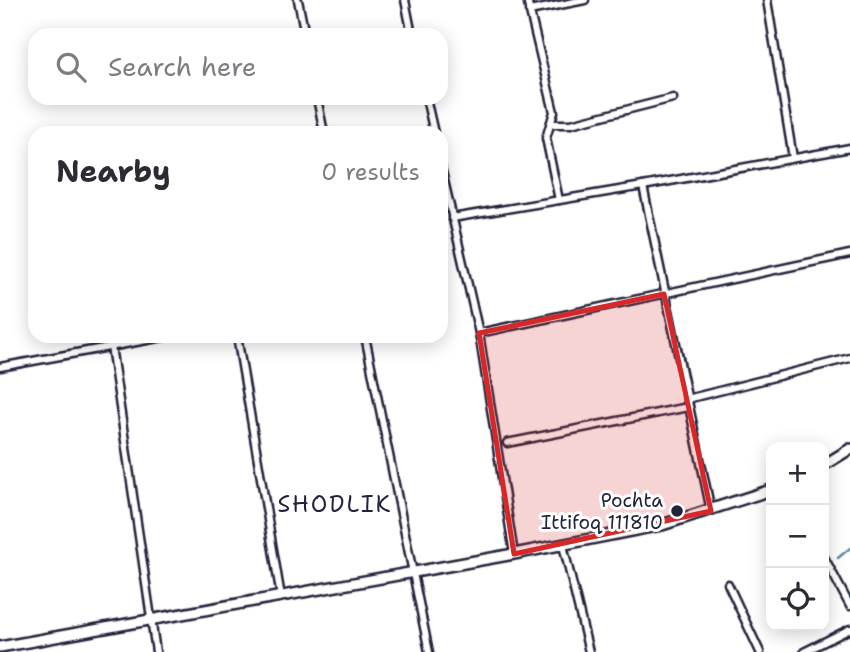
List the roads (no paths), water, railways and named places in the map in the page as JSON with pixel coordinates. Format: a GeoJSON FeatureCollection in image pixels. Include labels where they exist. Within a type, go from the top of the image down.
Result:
{"type":"FeatureCollection","features":[{"type":"Feature","properties":{"kind":"main road"},"geometry":{"type":"LineString","coordinates":[[829,462],[850,449]]}},
{"type":"Feature","properties":{"kind":"main road"},"geometry":{"type":"LineString","coordinates":[[0,647],[662,525],[766,492]]}},
{"type":"Feature","properties":{"kind":"street"},"geometry":{"type":"LineString","coordinates":[[298,0],[304,28]]}},
{"type":"Feature","properties":{"kind":"street"},"geometry":{"type":"LineString","coordinates":[[405,0],[411,28]]}},
{"type":"Feature","properties":{"kind":"street"},"geometry":{"type":"LineString","coordinates":[[527,0],[554,112],[546,138],[559,200]]}},
{"type":"Feature","properties":{"kind":"street"},"geometry":{"type":"LineString","coordinates":[[530,11],[585,0]]}},
{"type":"Feature","properties":{"kind":"street"},"geometry":{"type":"LineString","coordinates":[[767,0],[793,158]]}},
{"type":"Feature","properties":{"kind":"street"},"geometry":{"type":"LineString","coordinates":[[551,124],[571,124],[673,98]]}},
{"type":"Feature","properties":{"kind":"street"},"geometry":{"type":"LineString","coordinates":[[318,105],[323,126]]}},
{"type":"Feature","properties":{"kind":"street"},"geometry":{"type":"LineString","coordinates":[[428,105],[432,126]]}},
{"type":"Feature","properties":{"kind":"street"},"geometry":{"type":"LineString","coordinates":[[452,218],[850,148]]}},
{"type":"Feature","properties":{"kind":"street"},"geometry":{"type":"LineString","coordinates":[[643,186],[711,511]]}},
{"type":"Feature","properties":{"kind":"street"},"geometry":{"type":"LineString","coordinates":[[448,199],[479,333],[514,554]]}},
{"type":"Feature","properties":{"kind":"street"},"geometry":{"type":"LineString","coordinates":[[479,333],[850,254]]}},
{"type":"Feature","properties":{"kind":"street"},"geometry":{"type":"LineString","coordinates":[[0,367],[128,343]]}},
{"type":"Feature","properties":{"kind":"street"},"geometry":{"type":"LineString","coordinates":[[238,343],[281,597]]}},
{"type":"Feature","properties":{"kind":"street"},"geometry":{"type":"LineString","coordinates":[[366,343],[429,652]]}},
{"type":"Feature","properties":{"kind":"street"},"geometry":{"type":"LineString","coordinates":[[111,346],[156,652]]}},
{"type":"Feature","properties":{"kind":"street"},"geometry":{"type":"LineString","coordinates":[[507,443],[687,403],[850,358]]}},
{"type":"Feature","properties":{"kind":"street"},"geometry":{"type":"LineString","coordinates":[[563,545],[589,652]]}},
{"type":"Feature","properties":{"kind":"street"},"geometry":{"type":"LineString","coordinates":[[829,566],[850,606]]}},
{"type":"Feature","properties":{"kind":"street"},"geometry":{"type":"LineString","coordinates":[[728,584],[760,652]]}},
{"type":"Feature","properties":{"kind":"street"},"geometry":{"type":"LineString","coordinates":[[804,652],[850,629]]}},
{"type":"Feature","properties":{"kind":"waterway"},"geometry":{"type":"LineString","coordinates":[[838,558],[850,548]]}},
{"type":"Feature","properties":{"kind":"place","name":"Pochta Ittifoq 111810"},"geometry":{"type":"Point","coordinates":[677,511]}},
{"type":"Feature","properties":{"kind":"district","name":"SHODLIK"},"geometry":{"type":"Point","coordinates":[335,504]}}]}
